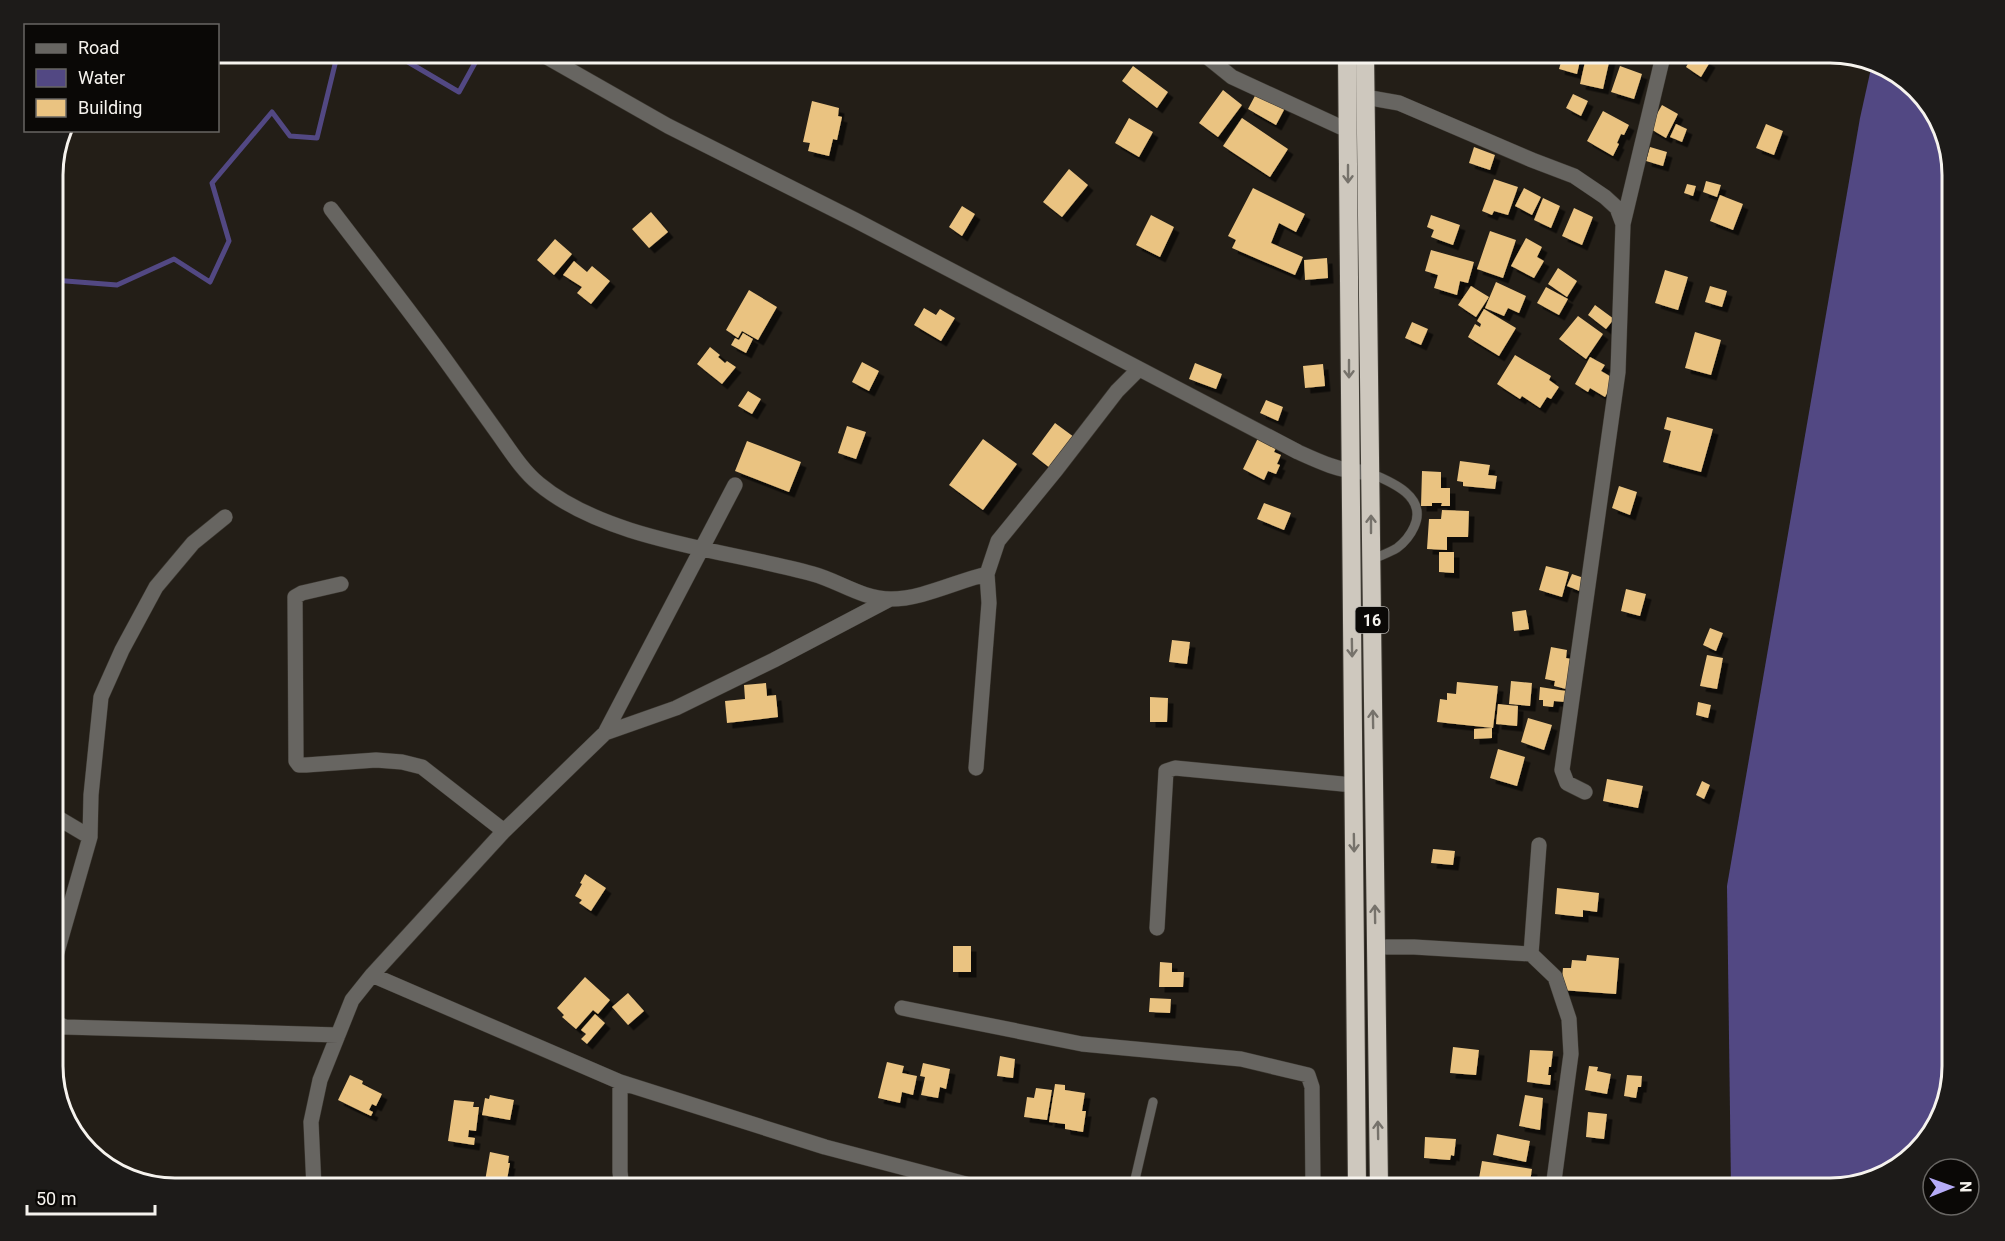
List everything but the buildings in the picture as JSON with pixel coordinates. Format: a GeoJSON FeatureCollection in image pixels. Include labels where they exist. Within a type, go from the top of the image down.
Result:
{"type":"FeatureCollection","features":[{"type":"Feature","properties":{"kind":"highway","name":"16"},"geometry":{"type":"LineString","coordinates":[[1347,63],[1357,1178]]}},
{"type":"Feature","properties":{"kind":"highway","name":"16"},"geometry":{"type":"LineString","coordinates":[[1365,63],[1378,1178]]}},
{"type":"Feature","properties":{"kind":"street"},"geometry":{"type":"LineString","coordinates":[[557,63],[668,126],[865,226],[1298,453],[1350,472],[1370,472]]}},
{"type":"Feature","properties":{"kind":"street"},"geometry":{"type":"LineString","coordinates":[[1215,63],[1232,76],[1347,130]]}},
{"type":"Feature","properties":{"kind":"street"},"geometry":{"type":"LineString","coordinates":[[1585,792],[1567,783],[1562,770],[1618,372],[1623,224],[1661,63]]}},
{"type":"Feature","properties":{"kind":"street"},"geometry":{"type":"LineString","coordinates":[[1365,97],[1399,103],[1574,176],[1605,196],[1617,208],[1623,224]]}},
{"type":"Feature","properties":{"kind":"street"},"geometry":{"type":"LineString","coordinates":[[331,209],[440,352],[513,455],[538,484],[573,508],[624,528],[815,575],[858,593],[890,599]]}},
{"type":"Feature","properties":{"kind":"street"},"geometry":{"type":"LineString","coordinates":[[975,768],[989,603],[987,574],[998,541],[1117,391],[1139,369]]}},
{"type":"Feature","properties":{"kind":"street"},"geometry":{"type":"LineString","coordinates":[[314,1178],[311,1122],[320,1080],[352,1000],[372,975],[504,831],[605,734],[735,485]]}},
{"type":"Feature","properties":{"kind":"street"},"geometry":{"type":"LineString","coordinates":[[63,931],[90,837],[91,795],[101,697],[122,650],[156,587],[193,543],[225,517]]}},
{"type":"Feature","properties":{"kind":"street"},"geometry":{"type":"LineString","coordinates":[[605,734],[676,708],[890,599],[922,594],[987,574]]}},
{"type":"Feature","properties":{"kind":"street"},"geometry":{"type":"LineString","coordinates":[[341,584],[295,597],[296,761],[299,765],[306,765],[376,760],[402,762],[422,767],[504,831]]}},
{"type":"Feature","properties":{"kind":"street"},"geometry":{"type":"LineString","coordinates":[[1157,928],[1166,771],[1176,768],[1353,785]]}},
{"type":"Feature","properties":{"kind":"street"},"geometry":{"type":"LineString","coordinates":[[63,821],[90,837]]}},
{"type":"Feature","properties":{"kind":"street"},"geometry":{"type":"LineString","coordinates":[[1531,954],[1539,844]]}},
{"type":"Feature","properties":{"kind":"street"},"geometry":{"type":"LineString","coordinates":[[1375,947],[1531,954],[1555,977],[1569,1019],[1571,1054],[1554,1178]]}},
{"type":"Feature","properties":{"kind":"street"},"geometry":{"type":"LineString","coordinates":[[372,975],[620,1082],[825,1147],[943,1178]]}},
{"type":"Feature","properties":{"kind":"street"},"geometry":{"type":"LineString","coordinates":[[902,1008],[1082,1044],[1241,1059],[1308,1075],[1312,1087],[1313,1178]]}},
{"type":"Feature","properties":{"kind":"street"},"geometry":{"type":"LineString","coordinates":[[63,1026],[338,1035]]}},
{"type":"Feature","properties":{"kind":"street"},"geometry":{"type":"LineString","coordinates":[[620,1082],[621,1178]]}},
{"type":"Feature","properties":{"kind":"lane"},"geometry":{"type":"LineString","coordinates":[[1370,472],[1400,486],[1416,503],[1418,512],[1417,521],[1409,538],[1395,549],[1371,560]]}},
{"type":"Feature","properties":{"kind":"lane"},"geometry":{"type":"LineString","coordinates":[[1134,1178],[1153,1102]]}},
{"type":"Feature","properties":{"kind":"water"},"geometry":{"type":"Polygon","coordinates":[[[1871,70],[1904,91],[1923,113],[1936,139],[1942,167],[1941,1081],[1934,1109],[1919,1134],[1898,1155],[1873,1170],[1831,1178],[1731,1178],[1727,886],[1860,118],[1871,70]]]}},
{"type":"Feature","properties":{"kind":"waterway"},"geometry":{"type":"LineString","coordinates":[[63,281],[117,285],[174,259],[210,282],[229,241],[212,183],[272,112],[290,136],[317,138],[335,63]]}},
{"type":"Feature","properties":{"kind":"waterway"},"geometry":{"type":"LineString","coordinates":[[410,63],[459,92],[475,63]]}}]}
